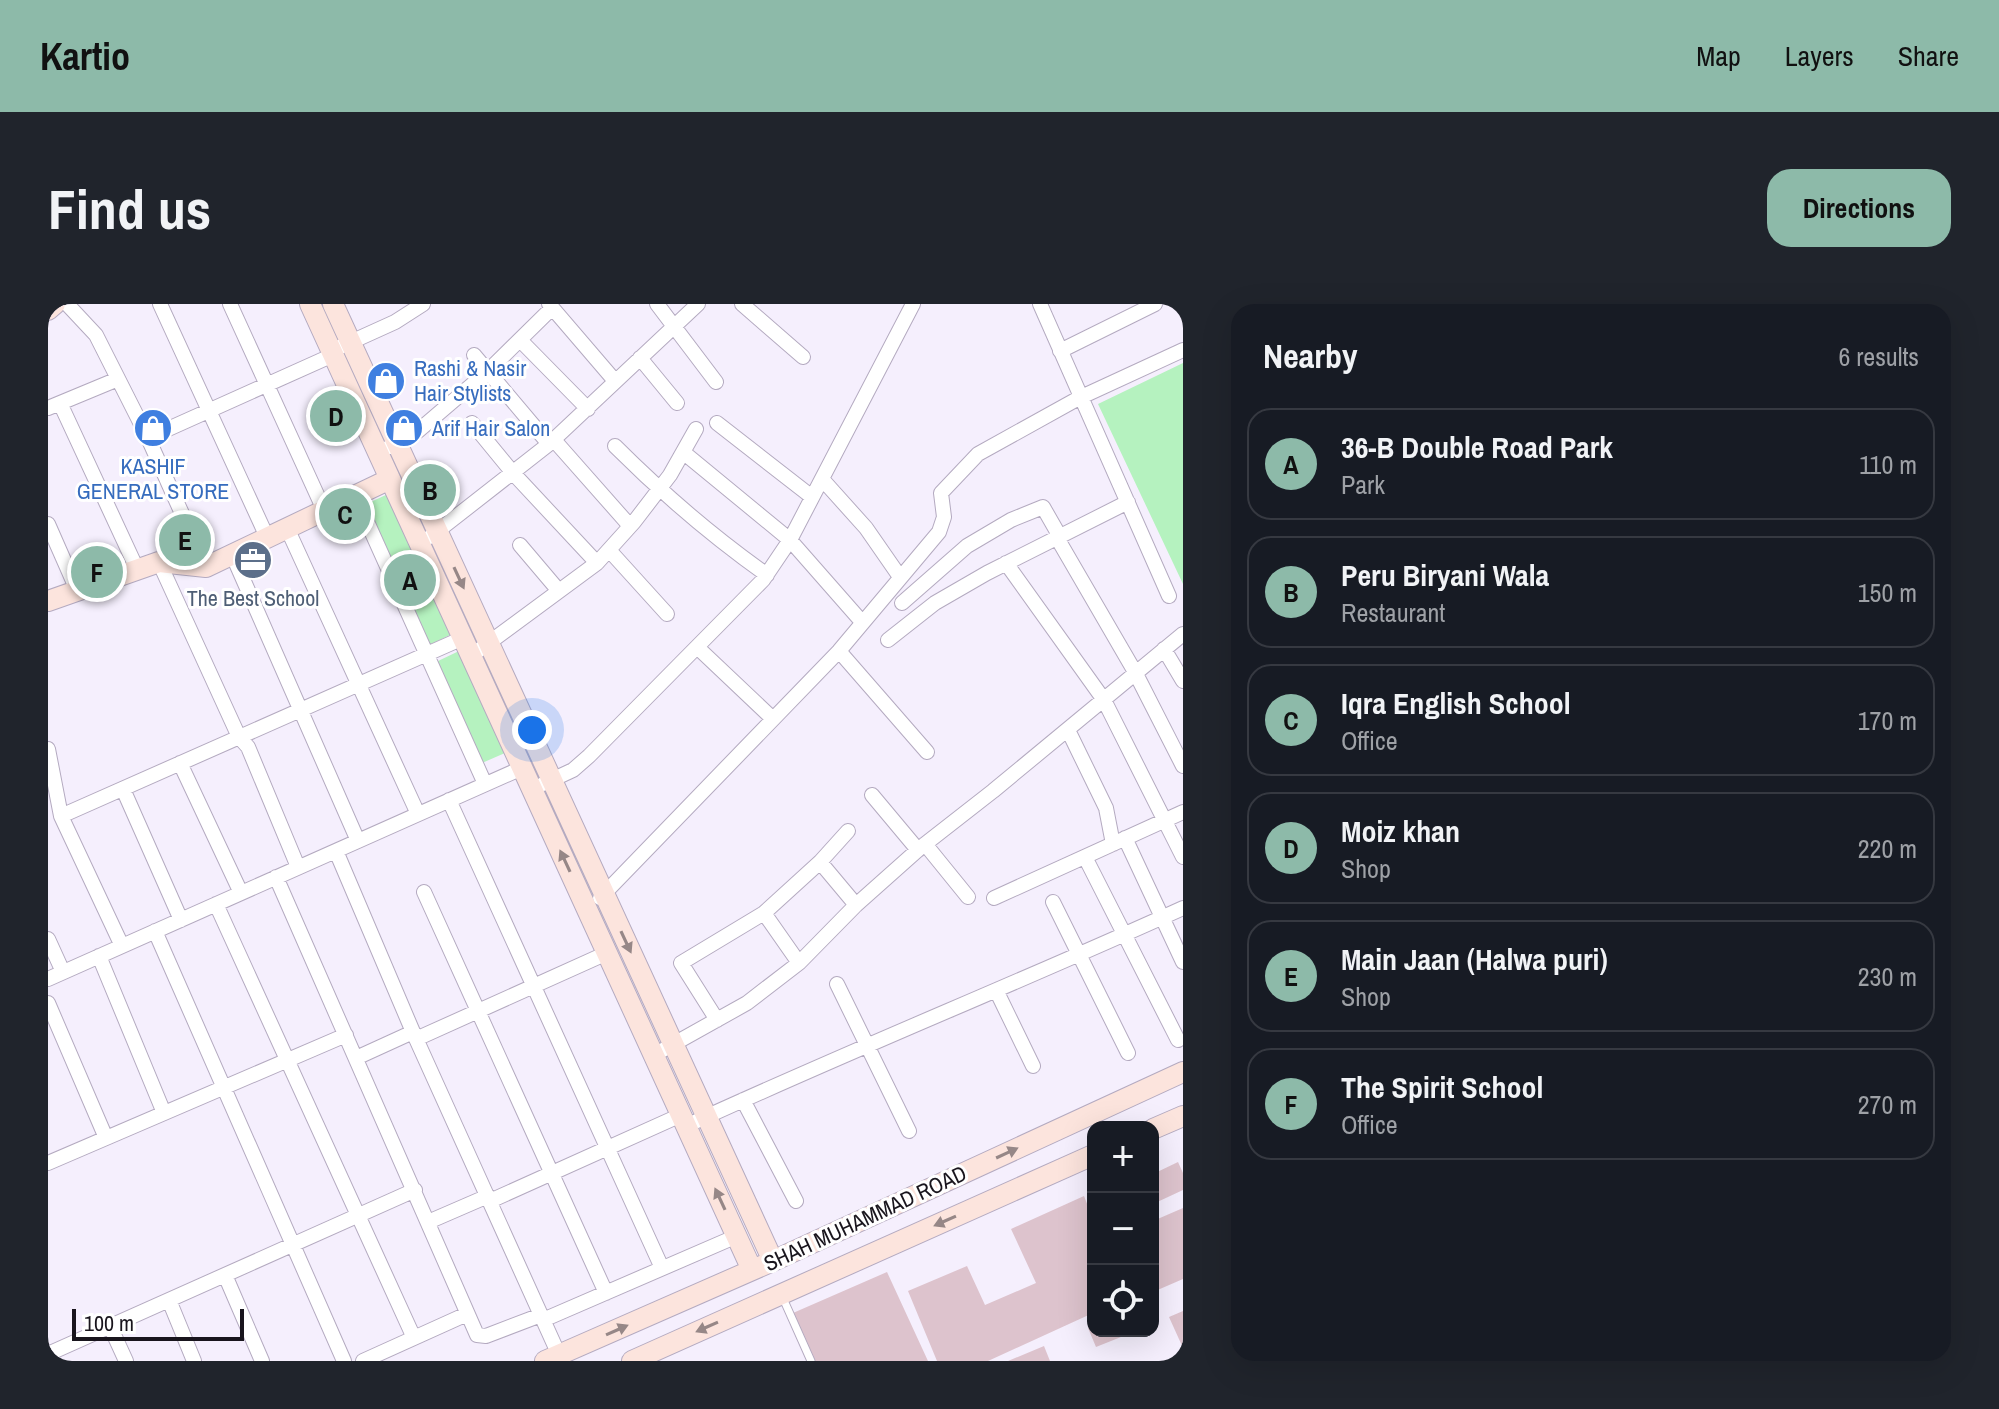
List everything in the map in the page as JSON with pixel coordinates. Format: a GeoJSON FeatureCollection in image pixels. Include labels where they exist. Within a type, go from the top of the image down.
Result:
{"type":"FeatureCollection","features":[{"type":"Feature","properties":{"kind":"street"},"geometry":{"type":"LineString","coordinates":[[48,310],[55,304]]}},
{"type":"Feature","properties":{"kind":"street"},"geometry":{"type":"LineString","coordinates":[[67,304],[96,335],[148,438],[206,567]]}},
{"type":"Feature","properties":{"kind":"street"},"geometry":{"type":"LineString","coordinates":[[160,304],[267,537]]}},
{"type":"Feature","properties":{"kind":"street"},"geometry":{"type":"LineString","coordinates":[[230,304],[324,510]]}},
{"type":"Feature","properties":{"kind":"street"},"geometry":{"type":"LineString","coordinates":[[310,304],[752,1270]]}},
{"type":"Feature","properties":{"kind":"street"},"geometry":{"type":"LineString","coordinates":[[333,304],[773,1261]]}},
{"type":"Feature","properties":{"kind":"street"},"geometry":{"type":"LineString","coordinates":[[148,438],[332,353],[395,322],[423,304]]}},
{"type":"Feature","properties":{"kind":"street"},"geometry":{"type":"LineString","coordinates":[[657,304],[716,382]]}},
{"type":"Feature","properties":{"kind":"street"},"geometry":{"type":"LineString","coordinates":[[419,543],[439,533],[552,442],[698,304]]}},
{"type":"Feature","properties":{"kind":"street"},"geometry":{"type":"LineString","coordinates":[[742,304],[803,357]]}},
{"type":"Feature","properties":{"kind":"street"},"geometry":{"type":"LineString","coordinates":[[532,790],[581,763],[767,575],[790,540],[913,304]]}},
{"type":"Feature","properties":{"kind":"street"},"geometry":{"type":"LineString","coordinates":[[1040,304],[1169,596]]}},
{"type":"Feature","properties":{"kind":"street"},"geometry":{"type":"LineString","coordinates":[[1060,351],[1138,308],[1155,304]]}},
{"type":"Feature","properties":{"kind":"street"},"geometry":{"type":"LineString","coordinates":[[378,453],[418,431],[521,341],[551,306],[615,381]]}},
{"type":"Feature","properties":{"kind":"street"},"geometry":{"type":"LineString","coordinates":[[521,341],[588,409]]}},
{"type":"Feature","properties":{"kind":"street"},"geometry":{"type":"LineString","coordinates":[[588,912],[839,651],[944,524],[941,493],[978,454],[1079,398],[1183,350]]}},
{"type":"Feature","properties":{"kind":"street"},"geometry":{"type":"LineString","coordinates":[[474,355],[630,526]]}},
{"type":"Feature","properties":{"kind":"street"},"geometry":{"type":"LineString","coordinates":[[640,358],[677,403]]}},
{"type":"Feature","properties":{"kind":"street"},"geometry":{"type":"LineString","coordinates":[[118,379],[54,406],[137,569]]}},
{"type":"Feature","properties":{"kind":"street"},"geometry":{"type":"LineString","coordinates":[[472,423],[513,473],[597,563]]}},
{"type":"Feature","properties":{"kind":"street"},"geometry":{"type":"LineString","coordinates":[[717,423],[812,497]]}},
{"type":"Feature","properties":{"kind":"street"},"geometry":{"type":"LineString","coordinates":[[61,816],[427,653],[490,645],[597,563],[659,489],[696,429]]}},
{"type":"Feature","properties":{"kind":"street"},"geometry":{"type":"LineString","coordinates":[[615,446],[659,489],[733,551],[767,575]]}},
{"type":"Feature","properties":{"kind":"street"},"geometry":{"type":"LineString","coordinates":[[683,452],[790,540],[862,622]]}},
{"type":"Feature","properties":{"kind":"street"},"geometry":{"type":"LineString","coordinates":[[48,601],[159,562],[206,567],[390,479]]}},
{"type":"Feature","properties":{"kind":"street"},"geometry":{"type":"LineString","coordinates":[[822,479],[866,528],[900,577]]}},
{"type":"Feature","properties":{"kind":"street"},"geometry":{"type":"LineString","coordinates":[[355,495],[485,784]]}},
{"type":"Feature","properties":{"kind":"street"},"geometry":{"type":"LineString","coordinates":[[888,640],[935,603],[1006,563],[1128,502]]}},
{"type":"Feature","properties":{"kind":"street"},"geometry":{"type":"LineString","coordinates":[[902,603],[967,546],[1011,520],[1043,507],[1135,672],[1183,766]]}},
{"type":"Feature","properties":{"kind":"street"},"geometry":{"type":"LineString","coordinates":[[48,524],[77,590]]}},
{"type":"Feature","properties":{"kind":"street"},"geometry":{"type":"LineString","coordinates":[[287,528],[418,814]]}},
{"type":"Feature","properties":{"kind":"street"},"geometry":{"type":"LineString","coordinates":[[520,545],[559,591]]}},
{"type":"Feature","properties":{"kind":"street"},"geometry":{"type":"LineString","coordinates":[[609,550],[667,614]]}},
{"type":"Feature","properties":{"kind":"street"},"geometry":{"type":"LineString","coordinates":[[232,554],[358,841]]}},
{"type":"Feature","properties":{"kind":"street"},"geometry":{"type":"LineString","coordinates":[[159,562],[239,737],[248,747],[298,867]]}},
{"type":"Feature","properties":{"kind":"street"},"geometry":{"type":"LineString","coordinates":[[1006,563],[1104,700],[1183,857]]}},
{"type":"Feature","properties":{"kind":"street"},"geometry":{"type":"LineString","coordinates":[[654,1055],[747,1003],[799,963],[856,905],[921,847],[1183,634]]}},
{"type":"Feature","properties":{"kind":"street"},"geometry":{"type":"LineString","coordinates":[[697,647],[772,718]]}},
{"type":"Feature","properties":{"kind":"street"},"geometry":{"type":"LineString","coordinates":[[1164,649],[1183,681]]}},
{"type":"Feature","properties":{"kind":"street"},"geometry":{"type":"LineString","coordinates":[[839,651],[927,752]]}},
{"type":"Feature","properties":{"kind":"street"},"geometry":{"type":"LineString","coordinates":[[1068,730],[1119,841],[1162,917],[1183,962]]}},
{"type":"Feature","properties":{"kind":"street"},"geometry":{"type":"LineString","coordinates":[[48,749],[52,790],[61,816],[122,946]]}},
{"type":"Feature","properties":{"kind":"street"},"geometry":{"type":"LineString","coordinates":[[180,763],[241,893]]}},
{"type":"Feature","properties":{"kind":"street"},"geometry":{"type":"LineString","coordinates":[[48,979],[522,768]]}},
{"type":"Feature","properties":{"kind":"street"},"geometry":{"type":"LineString","coordinates":[[123,789],[181,920]]}},
{"type":"Feature","properties":{"kind":"street"},"geometry":{"type":"LineString","coordinates":[[872,795],[968,897]]}},
{"type":"Feature","properties":{"kind":"street"},"geometry":{"type":"LineString","coordinates":[[449,800],[662,1268]]}},
{"type":"Feature","properties":{"kind":"street"},"geometry":{"type":"LineString","coordinates":[[994,898],[1183,812]]}},
{"type":"Feature","properties":{"kind":"street"},"geometry":{"type":"LineString","coordinates":[[717,1020],[681,963],[764,913],[820,862],[848,831]]}},
{"type":"Feature","properties":{"kind":"street"},"geometry":{"type":"LineString","coordinates":[[336,851],[542,1318],[552,1358]]}},
{"type":"Feature","properties":{"kind":"street"},"geometry":{"type":"LineString","coordinates":[[1085,857],[1178,1040]]}},
{"type":"Feature","properties":{"kind":"street"},"geometry":{"type":"LineString","coordinates":[[820,862],[856,905]]}},
{"type":"Feature","properties":{"kind":"street"},"geometry":{"type":"LineString","coordinates":[[276,877],[477,1335],[483,1337],[542,1318],[737,1236]]}},
{"type":"Feature","properties":{"kind":"street"},"geometry":{"type":"LineString","coordinates":[[424,892],[606,1293]]}},
{"type":"Feature","properties":{"kind":"street"},"geometry":{"type":"LineString","coordinates":[[1053,902],[1128,1053]]}},
{"type":"Feature","properties":{"kind":"street"},"geometry":{"type":"LineString","coordinates":[[216,904],[414,1338]]}},
{"type":"Feature","properties":{"kind":"street"},"geometry":{"type":"LineString","coordinates":[[428,1222],[553,1173],[607,1148],[684,1121],[707,1117],[1183,908]]}},
{"type":"Feature","properties":{"kind":"street"},"geometry":{"type":"LineString","coordinates":[[764,913],[799,963]]}},
{"type":"Feature","properties":{"kind":"street"},"geometry":{"type":"LineString","coordinates":[[155,931],[344,1361]]}},
{"type":"Feature","properties":{"kind":"street"},"geometry":{"type":"LineString","coordinates":[[48,939],[63,972]]}},
{"type":"Feature","properties":{"kind":"street"},"geometry":{"type":"LineString","coordinates":[[356,1058],[477,1011],[607,953]]}},
{"type":"Feature","properties":{"kind":"street"},"geometry":{"type":"LineString","coordinates":[[99,956],[164,1113]]}},
{"type":"Feature","properties":{"kind":"street"},"geometry":{"type":"LineString","coordinates":[[837,984],[909,1131]]}},
{"type":"Feature","properties":{"kind":"street"},"geometry":{"type":"LineString","coordinates":[[997,992],[1033,1066]]}},
{"type":"Feature","properties":{"kind":"street"},"geometry":{"type":"LineString","coordinates":[[48,1003],[106,1138]]}},
{"type":"Feature","properties":{"kind":"street"},"geometry":{"type":"LineString","coordinates":[[49,1160],[346,1035]]}},
{"type":"Feature","properties":{"kind":"street","name":"SHAH MUHAMMAD ROAD"},"geometry":{"type":"LineString","coordinates":[[552,1358],[773,1261],[1183,1072]]}},
{"type":"Feature","properties":{"kind":"street"},"geometry":{"type":"LineString","coordinates":[[743,1100],[796,1201]]}},
{"type":"Feature","properties":{"kind":"street"},"geometry":{"type":"LineString","coordinates":[[1159,1126],[1183,1116]]}},
{"type":"Feature","properties":{"kind":"street","name":"SHAH MUHAMMAD ROAD"},"geometry":{"type":"LineString","coordinates":[[632,1361],[1087,1158]]}},
{"type":"Feature","properties":{"kind":"street"},"geometry":{"type":"LineString","coordinates":[[50,1354],[415,1190]]}},
{"type":"Feature","properties":{"kind":"street"},"geometry":{"type":"LineString","coordinates":[[225,1275],[262,1361]]}},
{"type":"Feature","properties":{"kind":"street"},"geometry":{"type":"LineString","coordinates":[[169,1300],[194,1361]]}},
{"type":"Feature","properties":{"kind":"street"},"geometry":{"type":"LineString","coordinates":[[363,1361],[467,1314]]}},
{"type":"Feature","properties":{"kind":"street"},"geometry":{"type":"LineString","coordinates":[[110,1326],[126,1361]]}},
{"type":"Feature","properties":{"kind":"lane"},"geometry":{"type":"LineString","coordinates":[[782,1294],[811,1361]]}},
{"type":"Feature","properties":{"kind":"green space"},"geometry":{"type":"Polygon","coordinates":[[[1183,363],[1183,584],[1098,404],[1183,363]]]}},
{"type":"Feature","properties":{"kind":"green space"},"geometry":{"type":"Polygon","coordinates":[[[388,494],[452,634],[429,645],[364,505],[388,494]]]}},
{"type":"Feature","properties":{"kind":"green space"},"geometry":{"type":"Polygon","coordinates":[[[459,651],[505,753],[482,763],[436,662],[459,651]]]}},
{"type":"Feature","properties":{"kind":"building"},"geometry":{"type":"Polygon","coordinates":[[[1178,1162],[1183,1173],[1183,1190],[1159,1201],[1159,1171],[1178,1162]]]}},
{"type":"Feature","properties":{"kind":"building"},"geometry":{"type":"Polygon","coordinates":[[[1084,1196],[1087,1204],[1087,1316],[988,1361],[937,1361],[908,1291],[967,1266],[985,1305],[1036,1283],[1011,1229],[1084,1196]]]}},
{"type":"Feature","properties":{"kind":"building"},"geometry":{"type":"Polygon","coordinates":[[[1183,1208],[1183,1279],[1159,1289],[1159,1265],[1159,1218],[1183,1208]]]}},
{"type":"Feature","properties":{"kind":"building"},"geometry":{"type":"Polygon","coordinates":[[[887,1272],[928,1361],[813,1361],[793,1313],[887,1272]]]}},
{"type":"Feature","properties":{"kind":"building"},"geometry":{"type":"Polygon","coordinates":[[[1183,1311],[1183,1348],[1169,1317],[1183,1311]]]}},
{"type":"Feature","properties":{"kind":"building"},"geometry":{"type":"Polygon","coordinates":[[[1092,1337],[1121,1337],[1096,1347],[1092,1337]]]}},
{"type":"Feature","properties":{"kind":"building"},"geometry":{"type":"Polygon","coordinates":[[[1044,1346],[1050,1361],[1008,1361],[1044,1346]]]}},
{"type":"Feature","properties":{"kind":"place","name":"Rashi & Nasir Hair Stylists"},"geometry":{"type":"Point","coordinates":[386,381]}},
{"type":"Feature","properties":{"kind":"place","name":"Moiz khan"},"geometry":{"type":"Point","coordinates":[336,416]}},
{"type":"Feature","properties":{"kind":"place","name":"KASHIF GENERAL STORE"},"geometry":{"type":"Point","coordinates":[153,428]}},
{"type":"Feature","properties":{"kind":"place","name":"Arif Hair Salon"},"geometry":{"type":"Point","coordinates":[404,428]}},
{"type":"Feature","properties":{"kind":"place","name":"Peru Biryani Wala"},"geometry":{"type":"Point","coordinates":[430,490]}},
{"type":"Feature","properties":{"kind":"place","name":"Iqra English School"},"geometry":{"type":"Point","coordinates":[345,514]}},
{"type":"Feature","properties":{"kind":"place","name":"Main Jaan (Halwa puri)"},"geometry":{"type":"Point","coordinates":[185,540]}},
{"type":"Feature","properties":{"kind":"place","name":"The Best School"},"geometry":{"type":"Point","coordinates":[253,560]}},
{"type":"Feature","properties":{"kind":"place","name":"The Spirit School"},"geometry":{"type":"Point","coordinates":[97,572]}},
{"type":"Feature","properties":{"kind":"place","name":"36-B Double Road Park"},"geometry":{"type":"Point","coordinates":[410,580]}}]}
